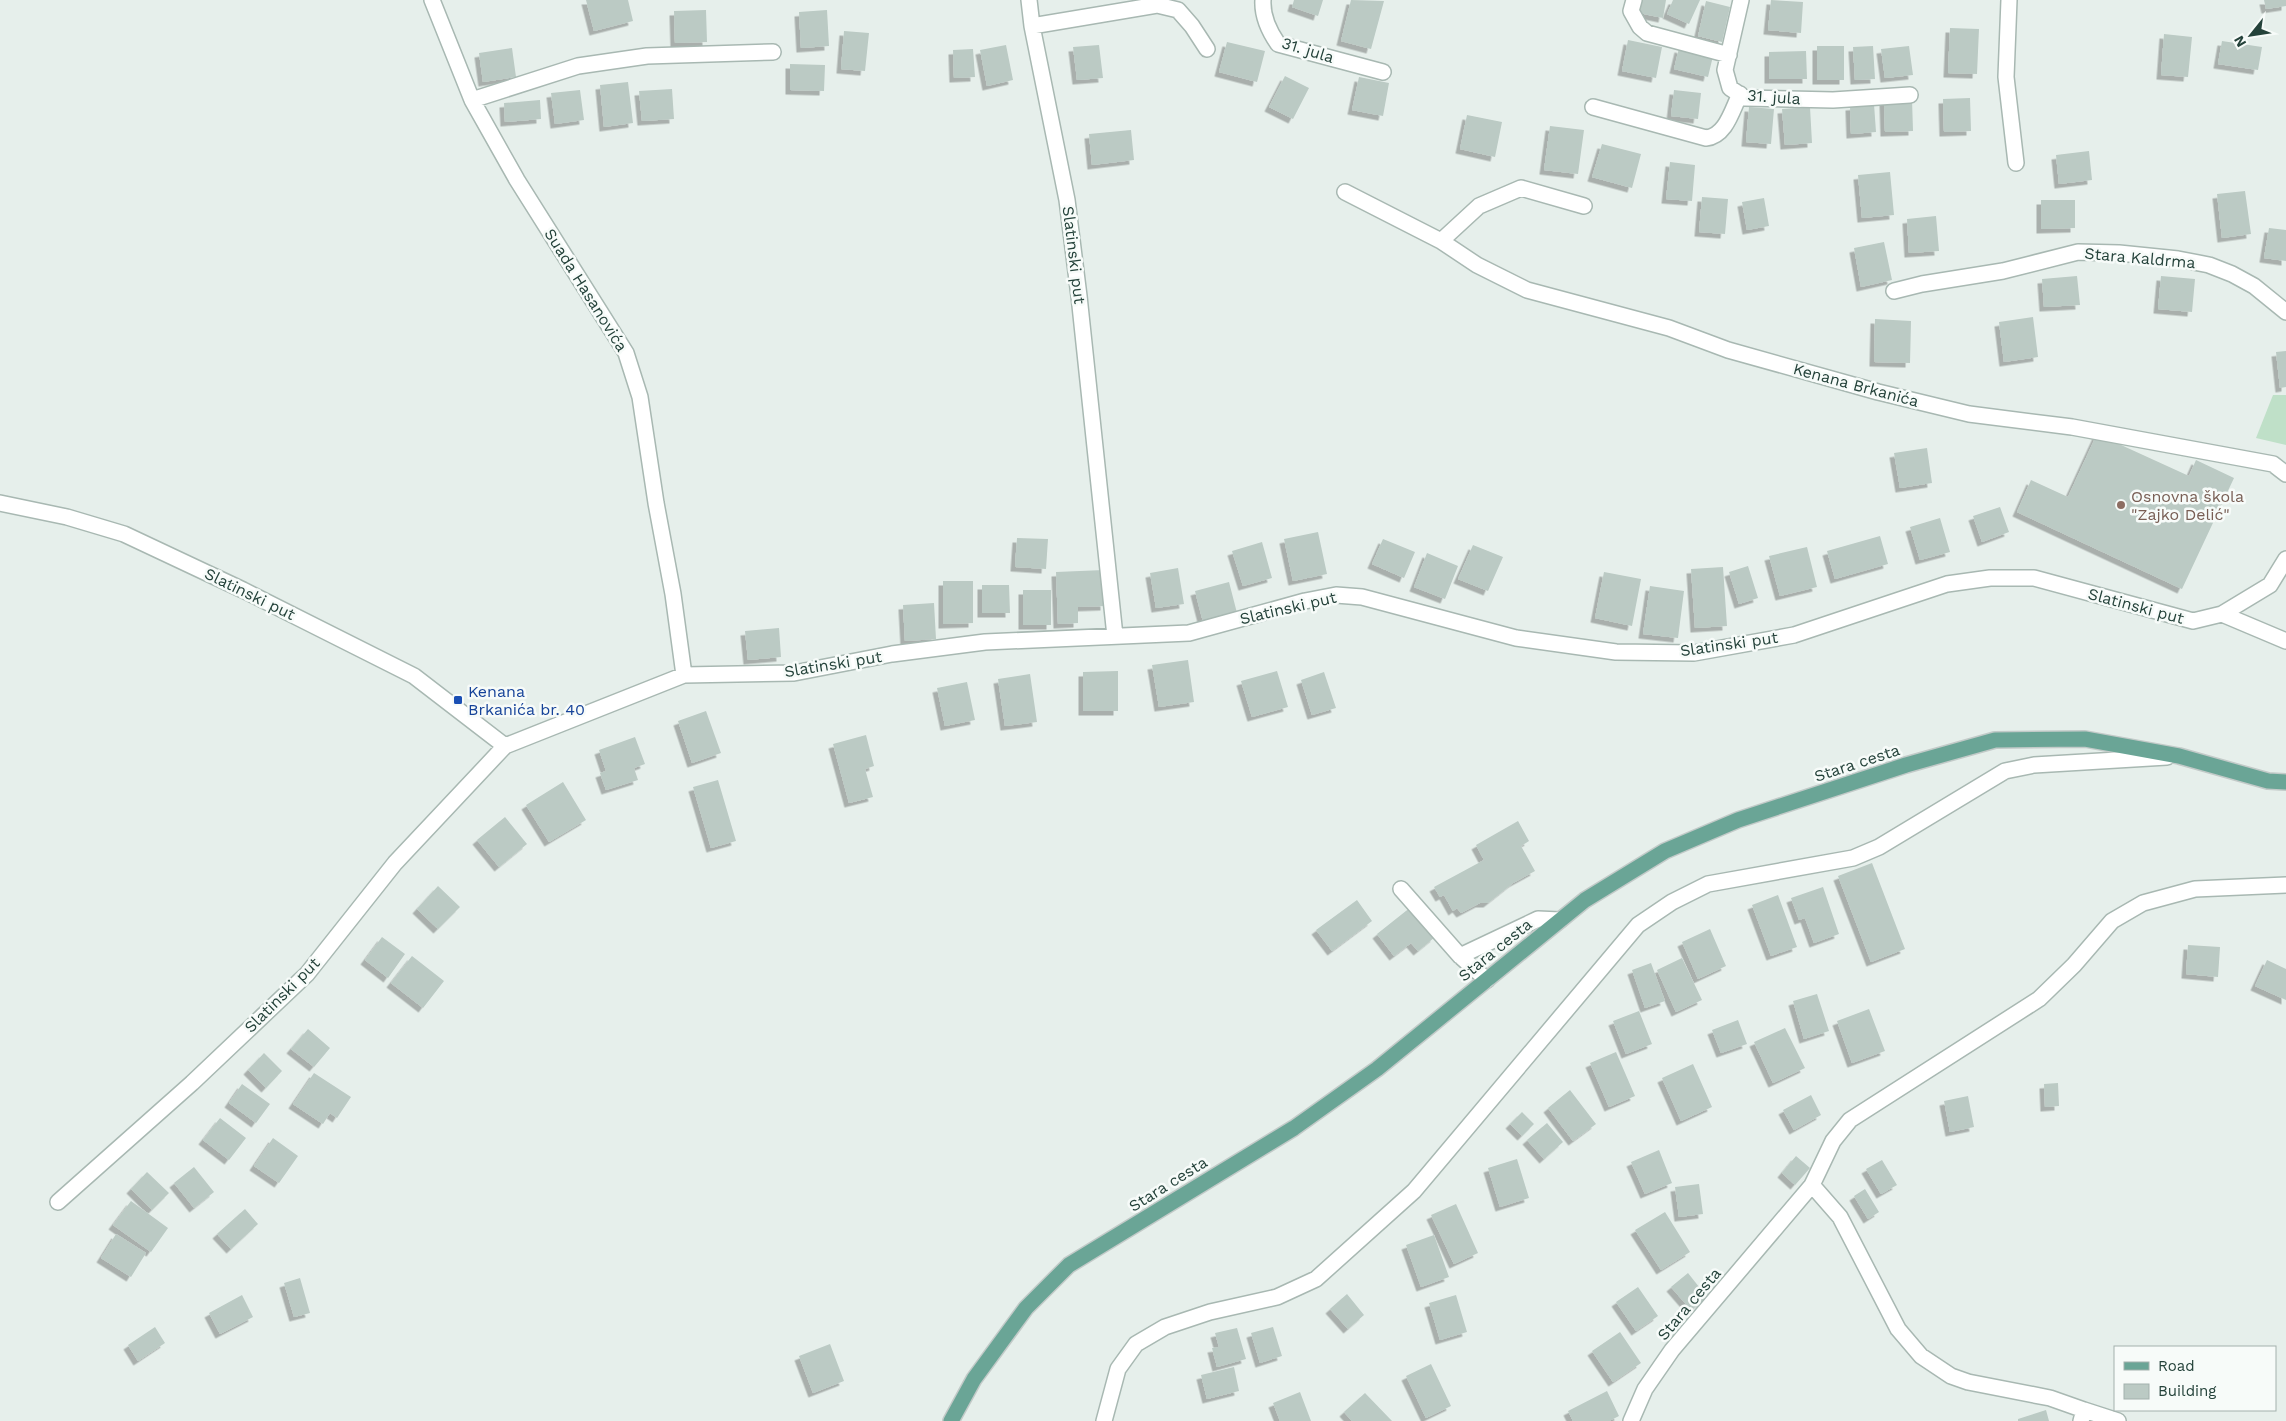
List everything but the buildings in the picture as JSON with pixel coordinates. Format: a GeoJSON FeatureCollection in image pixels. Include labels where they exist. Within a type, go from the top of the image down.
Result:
{"type":"FeatureCollection","features":[{"type":"Feature","properties":{"kind":"main road","name":"Stara cesta"},"geometry":{"type":"LineString","coordinates":[[951,1421],[974,1379],[1026,1308],[1069,1265],[1294,1128],[1377,1069],[1585,900],[1665,851],[1738,820],[1906,765],[1995,740],[2085,739],[2179,756],[2268,781],[2286,782]]}},
{"type":"Feature","properties":{"kind":"street","name":"Suada Hasanovića"},"geometry":{"type":"LineString","coordinates":[[432,0],[472,100],[517,180],[626,353],[640,397],[656,503],[673,594],[684,675]]}},
{"type":"Feature","properties":{"kind":"street","name":"Slatinski put"},"geometry":{"type":"LineString","coordinates":[[1029,0],[1032,26],[1067,200],[1079,296],[1114,636]]}},
{"type":"Feature","properties":{"kind":"street","name":"31. jula"},"geometry":{"type":"LineString","coordinates":[[1263,0],[1269,30],[1278,44],[1383,72]]}},
{"type":"Feature","properties":{"kind":"street"},"geometry":{"type":"LineString","coordinates":[[1634,0],[1631,11],[1640,27],[1648,33],[1729,55]]}},
{"type":"Feature","properties":{"kind":"street","name":"31. jula"},"geometry":{"type":"LineString","coordinates":[[1741,0],[1725,70],[1730,88],[1744,98],[1833,100],[1910,95]]}},
{"type":"Feature","properties":{"kind":"street"},"geometry":{"type":"LineString","coordinates":[[2009,0],[2006,78],[2016,163]]}},
{"type":"Feature","properties":{"kind":"street"},"geometry":{"type":"LineString","coordinates":[[1032,26],[1157,5],[1178,10],[1192,26],[1207,49]]}},
{"type":"Feature","properties":{"kind":"street"},"geometry":{"type":"LineString","coordinates":[[472,100],[578,66],[647,56],[773,52]]}},
{"type":"Feature","properties":{"kind":"street"},"geometry":{"type":"LineString","coordinates":[[1594,107],[1706,138],[1720,134],[1740,94]]}},
{"type":"Feature","properties":{"kind":"street"},"geometry":{"type":"LineString","coordinates":[[1441,241],[1479,206],[1521,188],[1584,206]]}},
{"type":"Feature","properties":{"kind":"street","name":"Kenana Brkanića"},"geometry":{"type":"LineString","coordinates":[[1345,192],[1441,241],[1477,265],[1527,290],[1669,328],[1728,350],[1878,392],[1968,414],[2072,427],[2273,464],[2286,474]]}},
{"type":"Feature","properties":{"kind":"street","name":"Stara Kaldrma"},"geometry":{"type":"LineString","coordinates":[[1894,291],[1922,284],[2003,271],[2078,252],[2119,253],[2178,259],[2209,265],[2232,274],[2254,286],[2286,312]]}},
{"type":"Feature","properties":{"kind":"street","name":"Slatinski put"},"geometry":{"type":"LineString","coordinates":[[0,503],[67,517],[124,534],[243,590],[414,676],[505,746]]}},
{"type":"Feature","properties":{"kind":"street","name":"Slatinski put"},"geometry":{"type":"LineString","coordinates":[[58,1202],[192,1083],[307,974],[395,863],[505,746],[684,675],[794,673],[892,654],[985,642],[1189,633],[1305,601],[1336,595],[1362,598],[1516,638],[1616,652],[1694,653],[1794,635],[1947,584],[1990,578],[2034,578],[2193,621],[2222,614],[2270,585],[2286,559]]}},
{"type":"Feature","properties":{"kind":"street"},"geometry":{"type":"LineString","coordinates":[[2222,614],[2285,638]]}},
{"type":"Feature","properties":{"kind":"street","name":"Stara cesta"},"geometry":{"type":"LineString","coordinates":[[1104,1421],[1118,1369],[1136,1344],[1164,1327],[1210,1312],[1277,1297],[1316,1279],[1414,1191],[1638,925],[1672,902],[1708,884],[1853,858],[1879,847],[2005,771],[2034,765],[2179,756]]}},
{"type":"Feature","properties":{"kind":"street","name":"Stara cesta"},"geometry":{"type":"LineString","coordinates":[[1631,1421],[1645,1389],[1672,1350],[1812,1185],[1833,1141],[1850,1120],[2039,999],[2074,965],[2112,921],[2143,903],[2195,889],[2286,885]]}},
{"type":"Feature","properties":{"kind":"street"},"geometry":{"type":"LineString","coordinates":[[1401,889],[1460,956],[1487,980]]}},
{"type":"Feature","properties":{"kind":"street"},"geometry":{"type":"LineString","coordinates":[[1460,956],[1538,919],[1560,920]]}},
{"type":"Feature","properties":{"kind":"street"},"geometry":{"type":"LineString","coordinates":[[1812,1185],[1840,1217],[1898,1329],[1921,1356],[1951,1376],[1968,1382],[2050,1398],[2082,1416],[2118,1421]]}},
{"type":"Feature","properties":{"kind":"green space"},"geometry":{"type":"Polygon","coordinates":[[[2273,395],[2286,395],[2286,445],[2256,438],[2273,395]]]}},
{"type":"Feature","properties":{"kind":"place","name":"Osnovna škola \"Zajko Delić\""},"geometry":{"type":"Point","coordinates":[2121,505]}},
{"type":"Feature","properties":{"kind":"place","name":"Kenana Brkanića br. 40"},"geometry":{"type":"Point","coordinates":[458,700]}}]}
